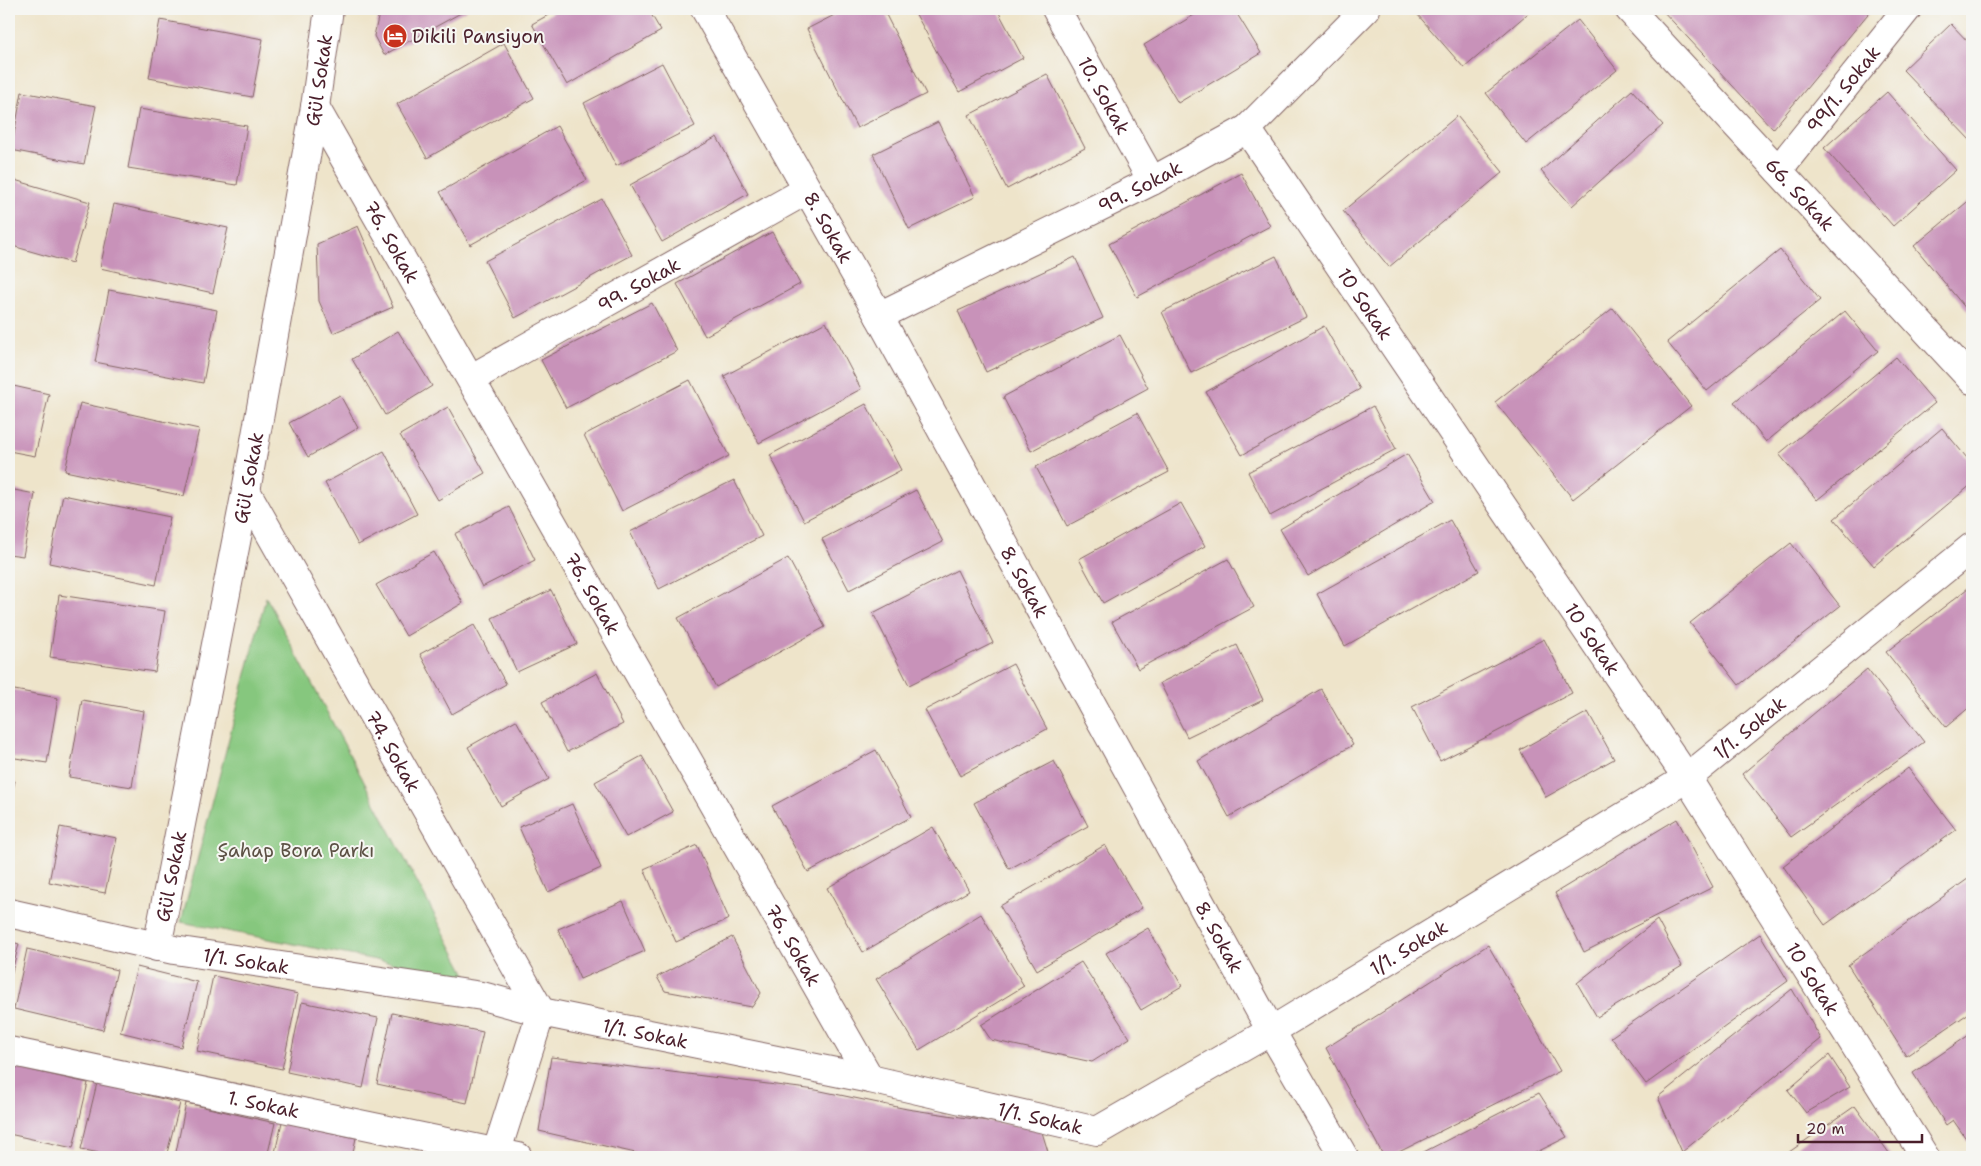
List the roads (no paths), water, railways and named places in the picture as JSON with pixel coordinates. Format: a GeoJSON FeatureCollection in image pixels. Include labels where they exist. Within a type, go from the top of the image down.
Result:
{"type":"FeatureCollection","features":[{"type":"Feature","properties":{"kind":"street","name":"Gül Sokak"},"geometry":{"type":"LineString","coordinates":[[157,947],[246,491],[316,107],[329,9]]}},
{"type":"Feature","properties":{"kind":"street","name":"8. Sokak"},"geometry":{"type":"LineString","coordinates":[[705,9],[879,316],[1271,1031],[1344,1157]]}},
{"type":"Feature","properties":{"kind":"street","name":"10. Sokak"},"geometry":{"type":"LineString","coordinates":[[1056,9],[1152,181]]}},
{"type":"Feature","properties":{"kind":"street","name":"99. Sokak"},"geometry":{"type":"LineString","coordinates":[[879,316],[1152,181],[1247,129],[1366,9]]}},
{"type":"Feature","properties":{"kind":"street","name":"66. Sokak"},"geometry":{"type":"LineString","coordinates":[[1629,9],[1972,380]]}},
{"type":"Feature","properties":{"kind":"street","name":"99/1. Sokak"},"geometry":{"type":"LineString","coordinates":[[1778,170],[1907,9]]}},
{"type":"Feature","properties":{"kind":"street","name":"76. Sokak"},"geometry":{"type":"LineString","coordinates":[[316,107],[870,1078]]}},
{"type":"Feature","properties":{"kind":"street","name":"10 Sokak"},"geometry":{"type":"LineString","coordinates":[[1247,129],[1687,778],[1925,1157]]}},
{"type":"Feature","properties":{"kind":"street","name":"99. Sokak"},"geometry":{"type":"LineString","coordinates":[[472,378],[807,190]]}},
{"type":"Feature","properties":{"kind":"street","name":"74. Sokak"},"geometry":{"type":"LineString","coordinates":[[246,491],[541,1012]]}},
{"type":"Feature","properties":{"kind":"street","name":"1/1. Sokak"},"geometry":{"type":"LineString","coordinates":[[9,913],[157,947],[482,996],[541,1012],[870,1078],[1097,1131],[1271,1031],[1687,778],[1972,547]]}},
{"type":"Feature","properties":{"kind":"street"},"geometry":{"type":"LineString","coordinates":[[503,1156],[541,1012]]}},
{"type":"Feature","properties":{"kind":"street","name":"1. Sokak"},"geometry":{"type":"LineString","coordinates":[[9,1051],[503,1156]]}},
{"type":"Feature","properties":{"kind":"place","name":"Dikili Pansiyon"},"geometry":{"type":"Point","coordinates":[395,36]}},
{"type":"Feature","properties":{"kind":"park label","name":"Şahap Bora Parkı"},"geometry":{"type":"Point","coordinates":[296,850]}}]}
